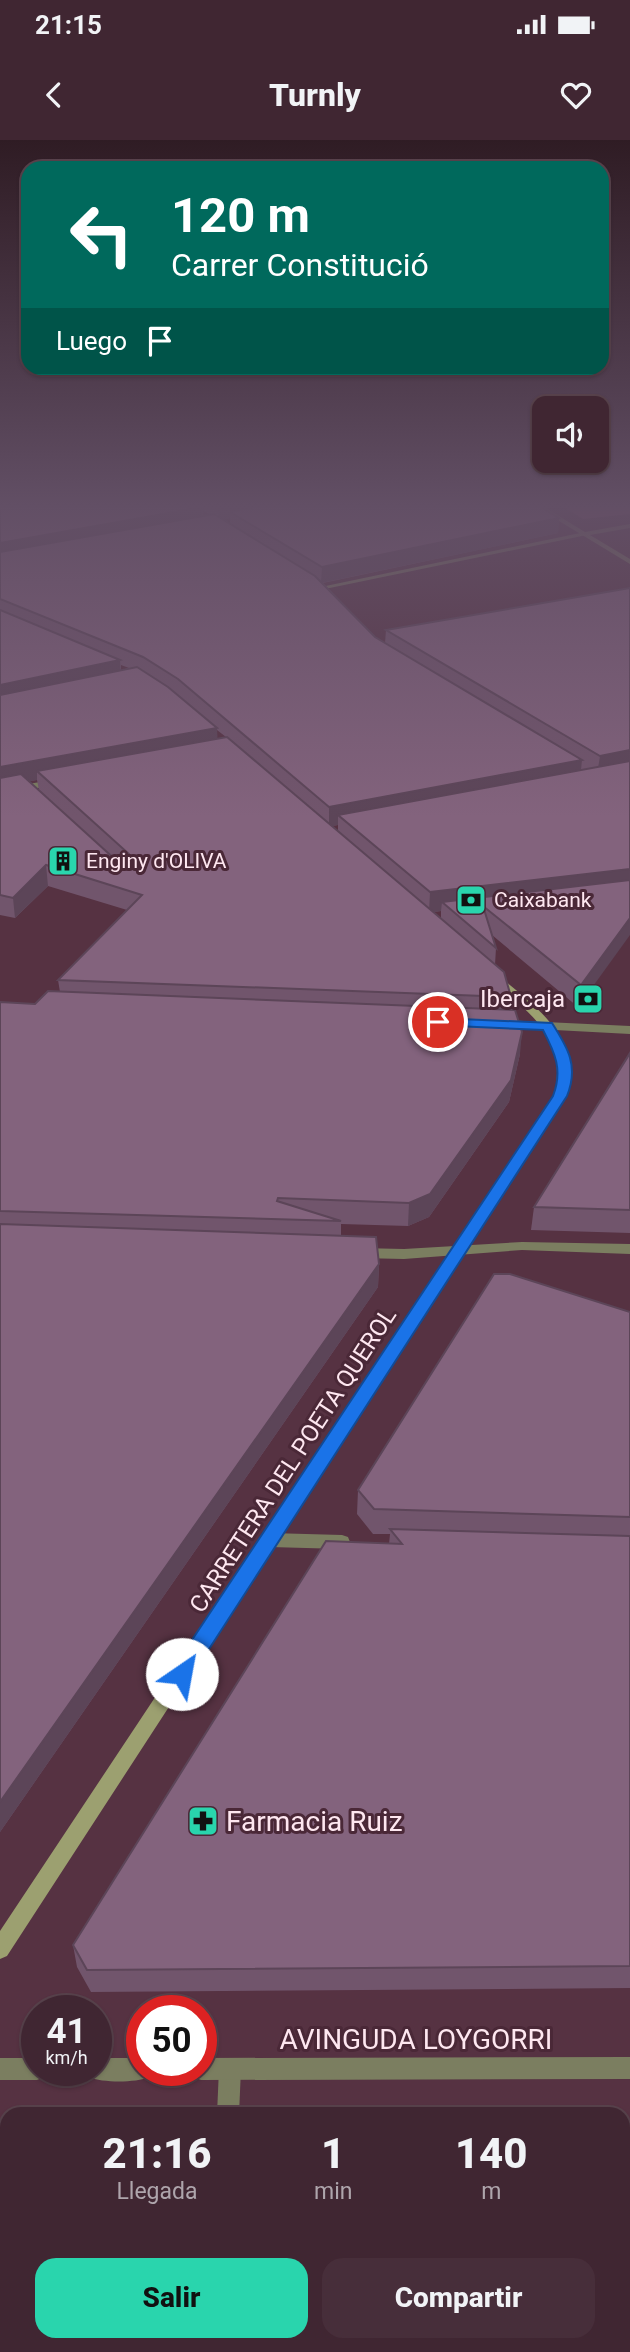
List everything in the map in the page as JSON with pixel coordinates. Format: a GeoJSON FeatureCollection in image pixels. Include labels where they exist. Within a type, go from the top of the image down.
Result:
{"type":"FeatureCollection","features":[{"type":"Feature","properties":{"kind":"main road","name":"CARRETERA DEL POETA QUEROL"},"geometry":{"type":"LineString","coordinates":[[0,1949],[560,1096],[565,1084],[565,1059],[547,1026],[488,971]]}},
{"type":"Feature","properties":{"kind":"street"},"geometry":{"type":"LineString","coordinates":[[0,792],[67,780]]}},
{"type":"Feature","properties":{"kind":"street"},"geometry":{"type":"LineString","coordinates":[[26,787],[36,796]]}},
{"type":"Feature","properties":{"kind":"street"},"geometry":{"type":"LineString","coordinates":[[493,1024],[630,1030]]}},
{"type":"Feature","properties":{"kind":"street"},"geometry":{"type":"LineString","coordinates":[[348,1252],[404,1254],[522,1246],[630,1250]]}},
{"type":"Feature","properties":{"kind":"street"},"geometry":{"type":"LineString","coordinates":[[270,1540],[353,1543]]}},
{"type":"Feature","properties":{"kind":"street","name":"AVINGUDA LOYGORRI"},"geometry":{"type":"LineString","coordinates":[[217,2069],[630,2068]]}},
{"type":"Feature","properties":{"kind":"street"},"geometry":{"type":"LineString","coordinates":[[0,2069],[21,2069]]}},
{"type":"Feature","properties":{"kind":"street"},"geometry":{"type":"LineString","coordinates":[[228,2107],[230,2069]]}},
{"type":"Feature","properties":{"kind":"building"},"geometry":{"type":"Polygon","coordinates":[[[0,610],[120,660],[0,685],[0,610]]]}},
{"type":"Feature","properties":{"kind":"building"},"geometry":{"type":"Polygon","coordinates":[[[28,610],[349,610],[375,637],[582,760],[329,807],[178,679],[143,657],[28,610]]]}},
{"type":"Feature","properties":{"kind":"building"},"geometry":{"type":"Polygon","coordinates":[[[501,610],[630,610],[630,750],[600,756],[386,630],[501,610]]]}},
{"type":"Feature","properties":{"kind":"building"},"geometry":{"type":"Polygon","coordinates":[[[137,667],[168,687],[217,728],[0,767],[0,695],[137,667]]]}},
{"type":"Feature","properties":{"kind":"building"},"geometry":{"type":"Polygon","coordinates":[[[227,737],[504,972],[511,997],[58,980],[142,895],[46,865],[13,898],[0,895],[0,778],[21,774],[118,862],[125,863],[131,858],[129,854],[37,771],[227,737]]]}},
{"type":"Feature","properties":{"kind":"building"},"geometry":{"type":"Polygon","coordinates":[[[630,761],[630,869],[430,892],[338,815],[630,761]]]}},
{"type":"Feature","properties":{"kind":"building"},"geometry":{"type":"Polygon","coordinates":[[[630,880],[630,918],[581,985],[483,906],[496,948],[442,902],[630,880]]]}},
{"type":"Feature","properties":{"kind":"building"},"geometry":{"type":"Polygon","coordinates":[[[48,991],[515,1010],[522,1032],[511,1080],[430,1194],[409,1203],[278,1198],[277,1201],[341,1221],[0,1211],[0,1002],[35,1004],[48,991]]]}},
{"type":"Feature","properties":{"kind":"building"},"geometry":{"type":"Polygon","coordinates":[[[630,1053],[630,1210],[534,1207],[630,1053]]]}},
{"type":"Feature","properties":{"kind":"building"},"geometry":{"type":"Polygon","coordinates":[[[0,1224],[376,1237],[379,1264],[0,1802],[0,1224]]]}},
{"type":"Feature","properties":{"kind":"building"},"geometry":{"type":"Polygon","coordinates":[[[494,1274],[510,1274],[630,1312],[630,1517],[374,1509],[358,1490],[494,1274]]]}},
{"type":"Feature","properties":{"kind":"building"},"geometry":{"type":"Polygon","coordinates":[[[390,1529],[630,1536],[630,1966],[87,1970],[73,1945],[326,1541],[402,1544],[390,1529]]]}},
{"type":"Feature","properties":{"kind":"place","name":"Enginy d'OLIVA"},"geometry":{"type":"Point","coordinates":[63,861]}},
{"type":"Feature","properties":{"kind":"place","name":"Caixabank"},"geometry":{"type":"Point","coordinates":[471,900]}},
{"type":"Feature","properties":{"kind":"place","name":"Ibercaja"},"geometry":{"type":"Point","coordinates":[588,999]}},
{"type":"Feature","properties":{"kind":"place","name":"Farmacia Ruiz"},"geometry":{"type":"Point","coordinates":[203,1821]}},
{"type":"Feature","properties":{"kind":"route"},"geometry":{"type":"LineString","coordinates":[[182,1674],[560,1096],[565,1084],[565,1059],[560,1045],[547,1026],[438,1022]]}}]}
